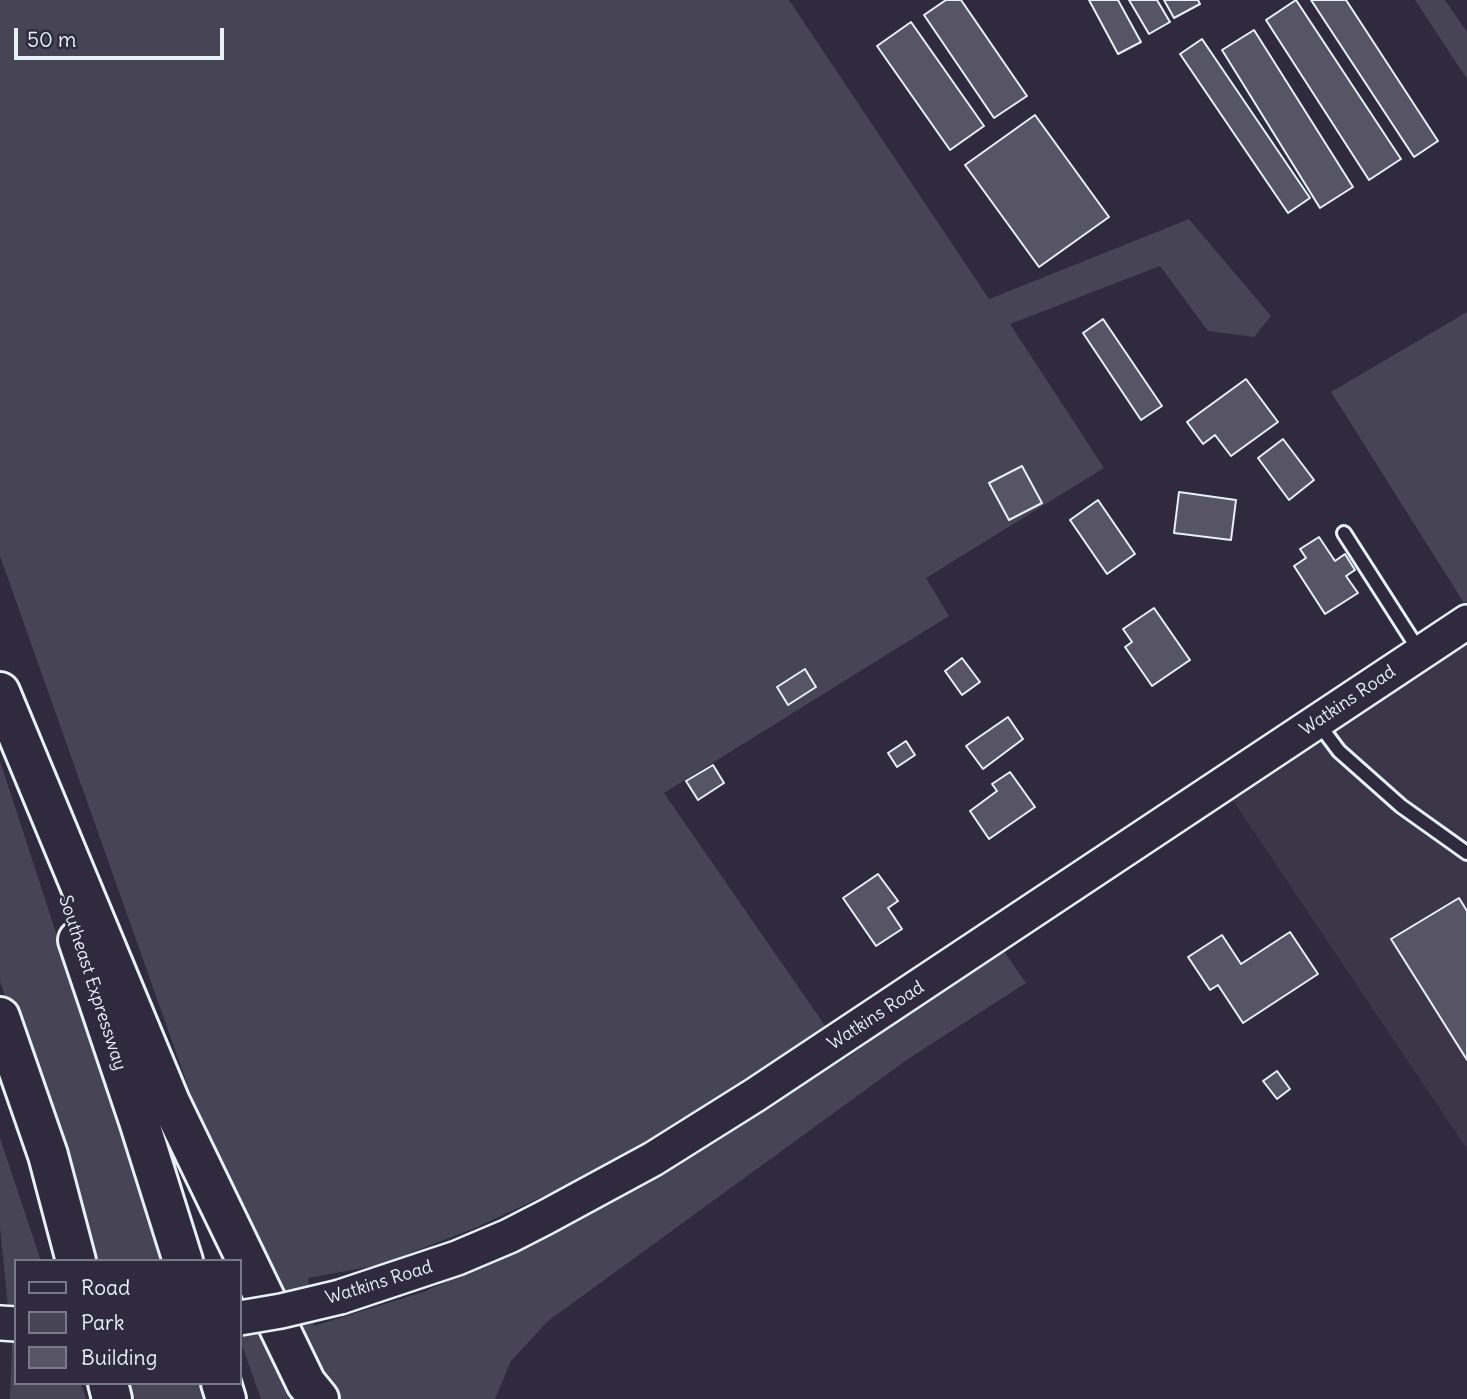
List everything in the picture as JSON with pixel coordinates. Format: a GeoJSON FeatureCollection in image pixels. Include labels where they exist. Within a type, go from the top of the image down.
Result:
{"type":"FeatureCollection","features":[{"type":"Feature","properties":{"kind":"highway"},"geometry":{"type":"LineString","coordinates":[[0,692],[170,1102],[306,1383],[319,1399]]}},
{"type":"Feature","properties":{"kind":"highway","name":"Southeast Expressway"},"geometry":{"type":"LineString","coordinates":[[0,706],[182,1259]]}},
{"type":"Feature","properties":{"kind":"highway"},"geometry":{"type":"LineString","coordinates":[[0,1017],[48,1155],[75,1259]]}},
{"type":"Feature","properties":{"kind":"street","name":"Watkins Road"},"geometry":{"type":"LineString","coordinates":[[242,1318],[340,1297],[457,1258],[509,1236],[653,1159],[766,1088],[1467,622]]}},
{"type":"Feature","properties":{"kind":"lane"},"geometry":{"type":"LineString","coordinates":[[1344,534],[1420,653]]}},
{"type":"Feature","properties":{"kind":"lane"},"geometry":{"type":"LineString","coordinates":[[1317,722],[1339,751],[1391,797],[1467,853]]}},
{"type":"Feature","properties":{"kind":"shaded area"},"geometry":{"type":"Polygon","coordinates":[[[1467,601],[1467,1149],[1215,774],[1467,601]]]}},
{"type":"Feature","properties":{"kind":"green space"},"geometry":{"type":"Polygon","coordinates":[[[0,0],[789,0],[989,299],[1189,219],[1271,316],[1254,337],[1208,331],[1160,266],[1010,324],[1104,468],[926,578],[949,616],[664,793],[826,1027],[732,1089],[600,1170],[475,1228],[379,1265],[308,1278],[314,1326],[423,1292],[523,1249],[642,1184],[848,1057],[1001,947],[1026,983],[908,1059],[548,1321],[511,1361],[495,1399],[339,1399],[300,1345],[206,1137],[0,556],[0,0]]]}},
{"type":"Feature","properties":{"kind":"green space"},"geometry":{"type":"Polygon","coordinates":[[[1415,0],[1445,0],[1467,32],[1467,79],[1415,0]]]}},
{"type":"Feature","properties":{"kind":"green space"},"geometry":{"type":"Polygon","coordinates":[[[1467,312],[1467,601],[1464,603],[1331,392],[1467,312]]]}},
{"type":"Feature","properties":{"kind":"green space"},"geometry":{"type":"Polygon","coordinates":[[[0,761],[162,1259],[90,1259],[0,981],[0,761]]]}},
{"type":"Feature","properties":{"kind":"green space"},"geometry":{"type":"Polygon","coordinates":[[[0,1138],[40,1259],[14,1259],[14,1385],[82,1385],[86,1399],[10,1399],[12,1347],[0,1227],[0,1138]]]}},
{"type":"Feature","properties":{"kind":"green space"},"geometry":{"type":"Polygon","coordinates":[[[242,1298],[267,1347],[303,1399],[261,1399],[242,1346],[242,1298]]]}},
{"type":"Feature","properties":{"kind":"green space"},"geometry":{"type":"Polygon","coordinates":[[[131,1385],[203,1385],[207,1399],[135,1399],[131,1385]]]}},
{"type":"Feature","properties":{"kind":"building"},"geometry":{"type":"Polygon","coordinates":[[[946,0],[961,0],[1027,96],[994,118],[924,15],[946,0]]]}},
{"type":"Feature","properties":{"kind":"building"},"geometry":{"type":"Polygon","coordinates":[[[1089,0],[1118,0],[1141,42],[1118,54],[1089,0]]]}},
{"type":"Feature","properties":{"kind":"building"},"geometry":{"type":"Polygon","coordinates":[[[1129,0],[1157,0],[1170,22],[1149,34],[1129,0]]]}},
{"type":"Feature","properties":{"kind":"building"},"geometry":{"type":"Polygon","coordinates":[[[1164,0],[1198,0],[1200,4],[1174,18],[1164,0]]]}},
{"type":"Feature","properties":{"kind":"building"},"geometry":{"type":"Polygon","coordinates":[[[1296,0],[1401,159],[1369,180],[1266,20],[1296,0]]]}},
{"type":"Feature","properties":{"kind":"building"},"geometry":{"type":"Polygon","coordinates":[[[1311,0],[1346,0],[1438,141],[1414,157],[1311,0]]]}},
{"type":"Feature","properties":{"kind":"building"},"geometry":{"type":"Polygon","coordinates":[[[911,22],[984,126],[950,150],[877,46],[911,22]]]}},
{"type":"Feature","properties":{"kind":"building"},"geometry":{"type":"Polygon","coordinates":[[[1254,30],[1353,187],[1320,208],[1222,50],[1254,30]]]}},
{"type":"Feature","properties":{"kind":"building"},"geometry":{"type":"Polygon","coordinates":[[[1202,39],[1310,198],[1288,213],[1180,54],[1202,39]]]}},
{"type":"Feature","properties":{"kind":"building"},"geometry":{"type":"Polygon","coordinates":[[[1035,115],[1109,217],[1039,267],[965,165],[1035,115]]]}},
{"type":"Feature","properties":{"kind":"building"},"geometry":{"type":"Polygon","coordinates":[[[1103,319],[1162,406],[1141,420],[1083,333],[1103,319]]]}},
{"type":"Feature","properties":{"kind":"building"},"geometry":{"type":"Polygon","coordinates":[[[1246,379],[1278,422],[1231,456],[1215,435],[1203,444],[1187,422],[1246,379]]]}},
{"type":"Feature","properties":{"kind":"building"},"geometry":{"type":"Polygon","coordinates":[[[1283,439],[1314,480],[1289,500],[1258,458],[1283,439]]]}},
{"type":"Feature","properties":{"kind":"building"},"geometry":{"type":"Polygon","coordinates":[[[1022,466],[1042,503],[1009,520],[989,483],[1022,466]]]}},
{"type":"Feature","properties":{"kind":"building"},"geometry":{"type":"Polygon","coordinates":[[[1179,492],[1236,500],[1231,540],[1174,533],[1179,492]]]}},
{"type":"Feature","properties":{"kind":"building"},"geometry":{"type":"Polygon","coordinates":[[[1098,500],[1135,554],[1107,574],[1070,520],[1098,500]]]}},
{"type":"Feature","properties":{"kind":"building"},"geometry":{"type":"Polygon","coordinates":[[[1319,537],[1335,561],[1345,554],[1355,570],[1346,576],[1358,593],[1325,614],[1294,566],[1306,558],[1300,549],[1319,537]]]}},
{"type":"Feature","properties":{"kind":"building"},"geometry":{"type":"Polygon","coordinates":[[[1154,608],[1190,660],[1152,686],[1125,647],[1132,642],[1123,629],[1154,608]]]}},
{"type":"Feature","properties":{"kind":"building"},"geometry":{"type":"Polygon","coordinates":[[[962,658],[980,682],[962,695],[945,671],[962,658]]]}},
{"type":"Feature","properties":{"kind":"building"},"geometry":{"type":"Polygon","coordinates":[[[805,669],[816,687],[788,705],[777,687],[805,669]]]}},
{"type":"Feature","properties":{"kind":"building"},"geometry":{"type":"Polygon","coordinates":[[[1008,717],[1023,739],[983,769],[966,746],[1008,717]]]}},
{"type":"Feature","properties":{"kind":"building"},"geometry":{"type":"Polygon","coordinates":[[[906,741],[915,755],[897,767],[888,753],[906,741]]]}},
{"type":"Feature","properties":{"kind":"building"},"geometry":{"type":"Polygon","coordinates":[[[713,765],[724,783],[698,800],[686,781],[713,765]]]}},
{"type":"Feature","properties":{"kind":"building"},"geometry":{"type":"Polygon","coordinates":[[[1010,772],[1035,807],[989,839],[970,811],[997,791],[992,784],[1010,772]]]}},
{"type":"Feature","properties":{"kind":"building"},"geometry":{"type":"Polygon","coordinates":[[[878,874],[898,901],[888,908],[902,929],[876,946],[843,898],[878,874]]]}},
{"type":"Feature","properties":{"kind":"building"},"geometry":{"type":"Polygon","coordinates":[[[1459,898],[1467,911],[1467,1060],[1391,939],[1459,898]]]}},
{"type":"Feature","properties":{"kind":"building"},"geometry":{"type":"Polygon","coordinates":[[[1290,932],[1318,974],[1243,1023],[1218,985],[1210,990],[1188,957],[1222,935],[1241,964],[1290,932]]]}},
{"type":"Feature","properties":{"kind":"building"},"geometry":{"type":"Polygon","coordinates":[[[1277,1071],[1290,1089],[1277,1099],[1263,1081],[1277,1071]]]}}]}
